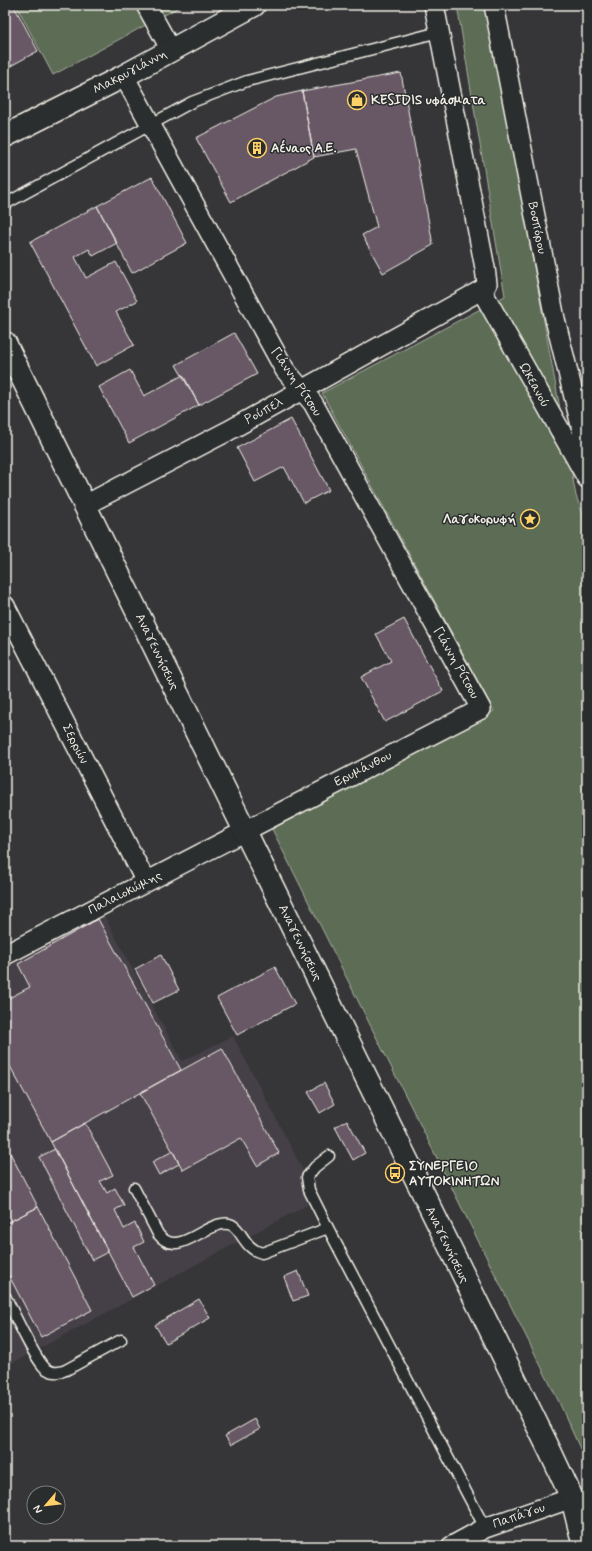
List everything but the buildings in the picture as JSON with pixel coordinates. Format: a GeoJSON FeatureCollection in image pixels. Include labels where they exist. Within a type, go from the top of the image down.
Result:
{"type":"FeatureCollection","features":[{"type":"Feature","properties":{"kind":"street"},"geometry":{"type":"LineString","coordinates":[[146,5],[171,50]]}},
{"type":"Feature","properties":{"kind":"street","name":"Μακρυγιάννη"},"geometry":{"type":"LineString","coordinates":[[5,136],[124,76],[254,5]]}},
{"type":"Feature","properties":{"kind":"street"},"geometry":{"type":"LineString","coordinates":[[434,5],[485,268],[487,284],[482,291]]}},
{"type":"Feature","properties":{"kind":"street","name":"Βοσπόρου"},"geometry":{"type":"LineString","coordinates":[[494,5],[553,311],[587,450]]}},
{"type":"Feature","properties":{"kind":"street","name":"Γιάννη Ρίτσου"},"geometry":{"type":"LineString","coordinates":[[124,76],[285,370],[313,404],[481,709]]}},
{"type":"Feature","properties":{"kind":"street","name":"Ρούπελ"},"geometry":{"type":"LineString","coordinates":[[85,505],[228,431],[482,291]]}},
{"type":"Feature","properties":{"kind":"street","name":"Ωκεανού"},"geometry":{"type":"LineString","coordinates":[[482,291],[587,478]]}},
{"type":"Feature","properties":{"kind":"street","name":"Αναγεννήσεως"},"geometry":{"type":"LineString","coordinates":[[5,344],[245,830],[579,1494],[584,1546]]}},
{"type":"Feature","properties":{"kind":"street","name":"Σερρών"},"geometry":{"type":"LineString","coordinates":[[5,606],[146,882]]}},
{"type":"Feature","properties":{"kind":"street","name":"Ερυμάνθου"},"geometry":{"type":"LineString","coordinates":[[245,830],[481,709]]}},
{"type":"Feature","properties":{"kind":"street","name":"Παλαιοκώμης"},"geometry":{"type":"LineString","coordinates":[[5,955],[245,830]]}},
{"type":"Feature","properties":{"kind":"street","name":"Παπάγου"},"geometry":{"type":"LineString","coordinates":[[452,1546],[486,1528],[579,1494]]}},
{"type":"Feature","properties":{"kind":"lane"},"geometry":{"type":"LineString","coordinates":[[5,204],[192,102],[247,81],[439,32]]}},
{"type":"Feature","properties":{"kind":"lane"},"geometry":{"type":"LineString","coordinates":[[329,1156],[315,1167],[307,1177],[309,1190],[486,1528]]}},
{"type":"Feature","properties":{"kind":"lane"},"geometry":{"type":"LineString","coordinates":[[134,1188],[158,1234],[162,1240],[168,1243],[182,1242],[216,1225],[230,1224],[236,1228],[250,1248],[262,1253],[328,1228]]}},
{"type":"Feature","properties":{"kind":"lane"},"geometry":{"type":"LineString","coordinates":[[5,1296],[41,1363],[52,1372],[59,1373],[66,1370],[121,1340]]}},
{"type":"Feature","properties":{"kind":"shaded area"},"geometry":{"type":"Polygon","coordinates":[[[102,912],[182,1061],[233,1036],[318,1199],[5,1367],[5,962],[102,912]]]}},
{"type":"Feature","properties":{"kind":"green space"},"geometry":{"type":"Polygon","coordinates":[[[16,5],[183,5],[53,75],[16,5]]]}},
{"type":"Feature","properties":{"kind":"green space"},"geometry":{"type":"Polygon","coordinates":[[[457,5],[486,5],[576,496],[587,525],[587,1454],[582,1453],[559,1402],[272,829],[494,711],[322,393],[505,296],[457,5]]]}},
{"type":"Feature","properties":{"kind":"place","name":"KESIDIS υφάσματα"},"geometry":{"type":"Point","coordinates":[357,100]}},
{"type":"Feature","properties":{"kind":"place","name":"Αέναος Α.Ε."},"geometry":{"type":"Point","coordinates":[257,148]}},
{"type":"Feature","properties":{"kind":"place","name":"Λαγοκορυφή"},"geometry":{"type":"Point","coordinates":[530,519]}},
{"type":"Feature","properties":{"kind":"place","name":"ΣΥΝΕΡΓΕΙΟ ΑΥΤΟΚΙΝΗΤΩΝ"},"geometry":{"type":"Point","coordinates":[395,1173]}}]}
